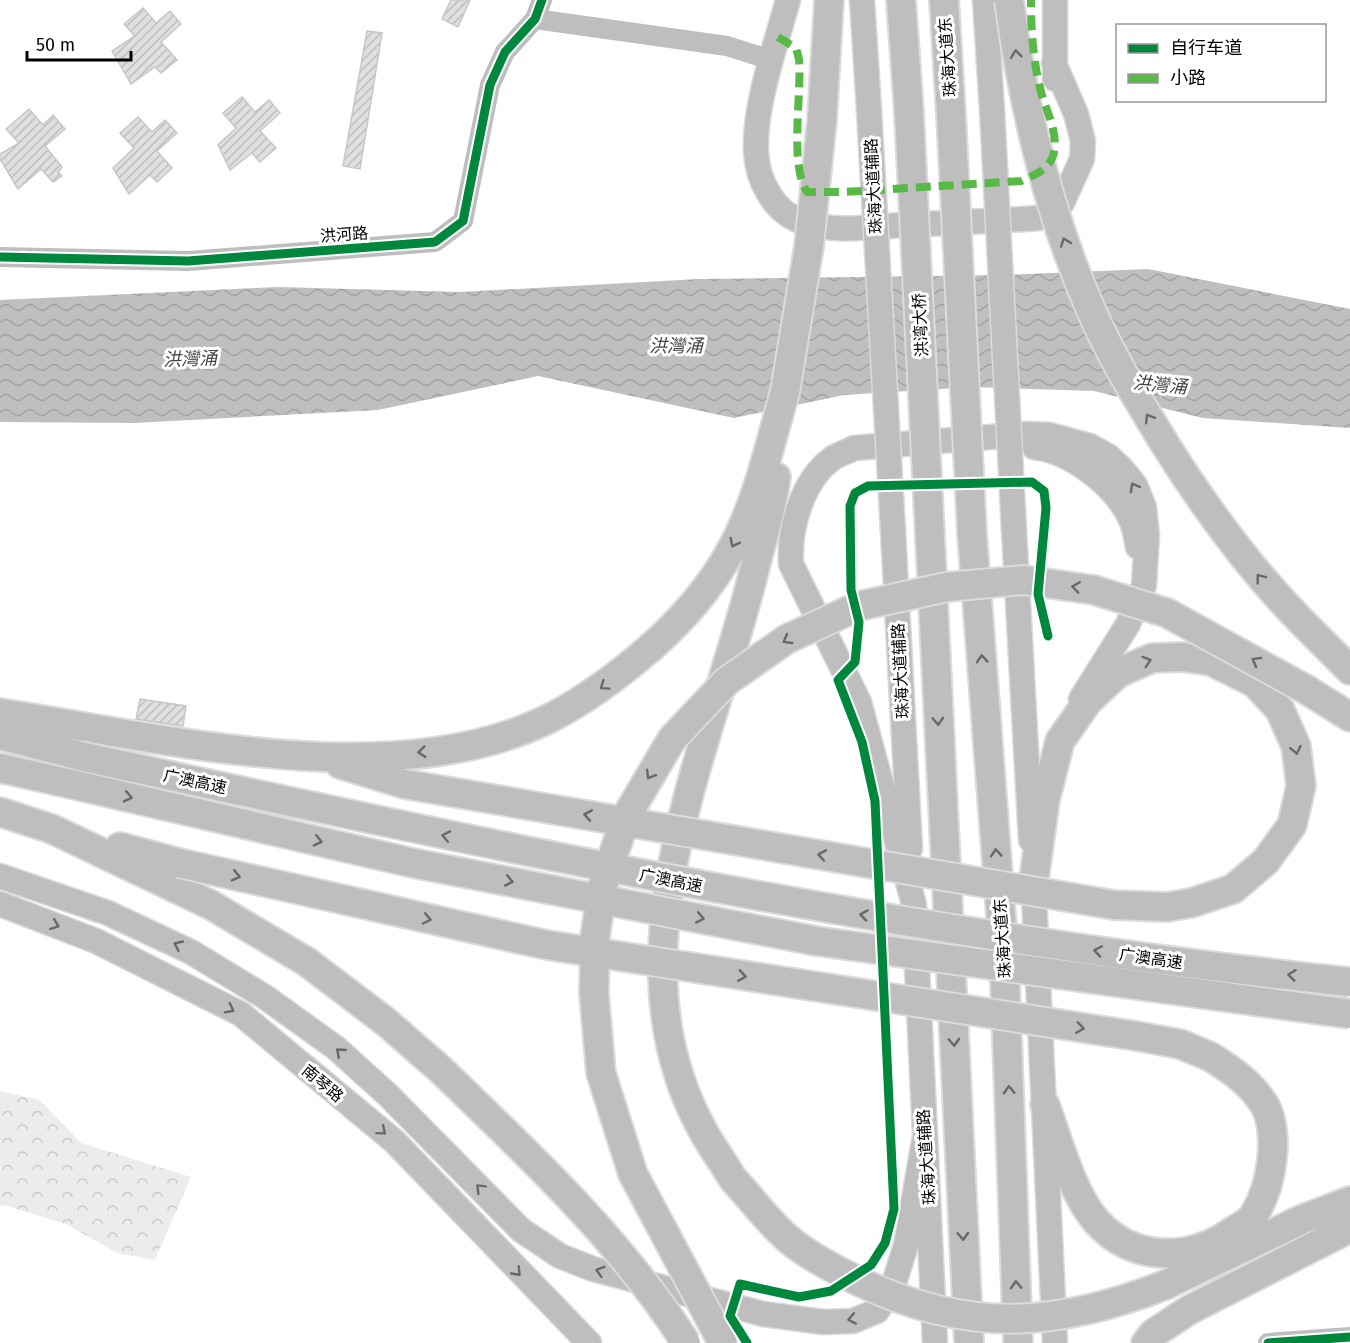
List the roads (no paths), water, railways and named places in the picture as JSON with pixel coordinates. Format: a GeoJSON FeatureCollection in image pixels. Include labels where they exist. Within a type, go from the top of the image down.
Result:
{"type":"FeatureCollection","features":[{"type":"Feature","properties":{"kind":"highway"},"geometry":{"type":"LineString","coordinates":[[829,0],[822,120],[809,246],[785,392],[737,637],[674,852],[662,925],[662,986],[672,1047],[683,1084],[701,1128],[734,1179],[786,1237],[843,1273],[900,1301],[950,1314],[1006,1320],[1062,1317],[1116,1305],[1165,1285],[1301,1220],[1350,1201]]}},
{"type":"Feature","properties":{"kind":"highway","name":"洪湾大桥"},"geometry":{"type":"LineString","coordinates":[[901,0],[909,113],[969,1343]]}},
{"type":"Feature","properties":{"kind":"highway","name":"珠海大道东"},"geometry":{"type":"LineString","coordinates":[[944,0],[972,533],[1004,954],[1018,1343]]}},
{"type":"Feature","properties":{"kind":"highway"},"geometry":{"type":"LineString","coordinates":[[1009,0],[1018,68],[1036,149],[1062,236],[1091,310],[1125,379],[1194,492],[1265,584],[1350,670]]}},
{"type":"Feature","properties":{"kind":"highway"},"geometry":{"type":"LineString","coordinates":[[0,713],[153,738],[319,758],[440,750],[488,740],[545,720],[605,686],[658,642],[700,595],[734,546],[765,491]]}},
{"type":"Feature","properties":{"kind":"highway"},"geometry":{"type":"LineString","coordinates":[[723,1343],[633,1174],[601,1072],[594,994],[595,937],[603,885],[626,816],[672,739],[727,681],[787,639],[859,606],[947,587],[1024,580],[1094,590],[1167,613],[1350,717]]}},
{"type":"Feature","properties":{"kind":"highway"},"geometry":{"type":"LineString","coordinates":[[319,758],[404,784],[1114,905],[1167,907],[1191,903],[1233,889],[1266,861],[1292,825],[1301,786],[1296,746],[1280,710],[1256,683],[1210,661],[1182,657],[1152,658],[1118,673],[1088,702],[1060,741],[1045,800],[1034,879]]}},
{"type":"Feature","properties":{"kind":"highway","name":"广澳高速"},"geometry":{"type":"LineString","coordinates":[[0,735],[80,756],[429,833],[821,909],[1143,958],[1350,982]]}},
{"type":"Feature","properties":{"kind":"highway","name":"广澳高速"},"geometry":{"type":"LineString","coordinates":[[0,768],[413,863],[816,941],[1350,1014]]}},
{"type":"Feature","properties":{"kind":"highway"},"geometry":{"type":"LineString","coordinates":[[0,812],[52,829],[179,863],[547,945],[1180,1044],[1211,1057],[1244,1078],[1266,1107],[1274,1142],[1270,1182],[1253,1217],[1219,1242],[1187,1254],[1154,1254],[1122,1242],[1096,1221],[1075,1185],[1045,1105]]}},
{"type":"Feature","properties":{"kind":"highway"},"geometry":{"type":"LineString","coordinates":[[52,829],[211,904],[307,962],[386,1022],[441,1070],[527,1154],[608,1239],[686,1343]]}},
{"type":"Feature","properties":{"kind":"highway"},"geometry":{"type":"LineString","coordinates":[[1146,1343],[1153,1334],[1189,1310],[1350,1228]]}},
{"type":"Feature","properties":{"kind":"main road"},"geometry":{"type":"LineString","coordinates":[[788,0],[771,60],[758,122],[756,152],[762,184],[780,209],[802,222],[835,229],[1039,218],[1062,203],[1072,183],[1071,158],[1056,93],[1055,0]]}},
{"type":"Feature","properties":{"kind":"main road","name":"珠海大道辅路"},"geometry":{"type":"LineString","coordinates":[[862,0],[893,531],[935,1343]]}},
{"type":"Feature","properties":{"kind":"main road"},"geometry":{"type":"LineString","coordinates":[[985,0],[1034,879],[1055,1343]]}},
{"type":"Feature","properties":{"kind":"main road"},"geometry":{"type":"LineString","coordinates":[[913,901],[859,702],[832,643],[802,589],[798,568],[801,533],[817,494],[835,471],[857,460],[883,455],[1002,447],[1037,447],[1063,455],[1088,469],[1109,489],[1131,520],[1144,585],[1128,624],[1070,715],[1060,741]]}},
{"type":"Feature","properties":{"kind":"main road","name":"南琴路"},"geometry":{"type":"LineString","coordinates":[[0,876],[108,913],[191,952],[265,997],[336,1048],[521,1230],[560,1256],[593,1269],[763,1314],[824,1322],[853,1321],[877,1311],[894,1283],[906,1245],[924,1141]]}},
{"type":"Feature","properties":{"kind":"main road","name":"南琴路"},"geometry":{"type":"LineString","coordinates":[[0,904],[96,941],[241,1014],[394,1142],[517,1272],[589,1343]]}},
{"type":"Feature","properties":{"kind":"street"},"geometry":{"type":"LineString","coordinates":[[542,0],[535,20],[727,46],[771,60]]}},
{"type":"Feature","properties":{"kind":"street","name":"洪河路"},"geometry":{"type":"LineString","coordinates":[[0,257],[188,261],[435,242],[463,222],[490,85],[505,52],[535,20]]}},
{"type":"Feature","properties":{"kind":"street"},"geometry":{"type":"LineString","coordinates":[[1268,1343],[1350,1337]]}},
{"type":"Feature","properties":{"kind":"water","name":"洪灣涌"},"geometry":{"type":"Polygon","coordinates":[[[1148,269],[1350,309],[1350,428],[1203,418],[1094,391],[972,387],[844,395],[734,418],[538,376],[378,410],[134,423],[0,422],[0,300],[278,287],[460,292],[699,279],[1005,275],[1148,269]]]}}]}
